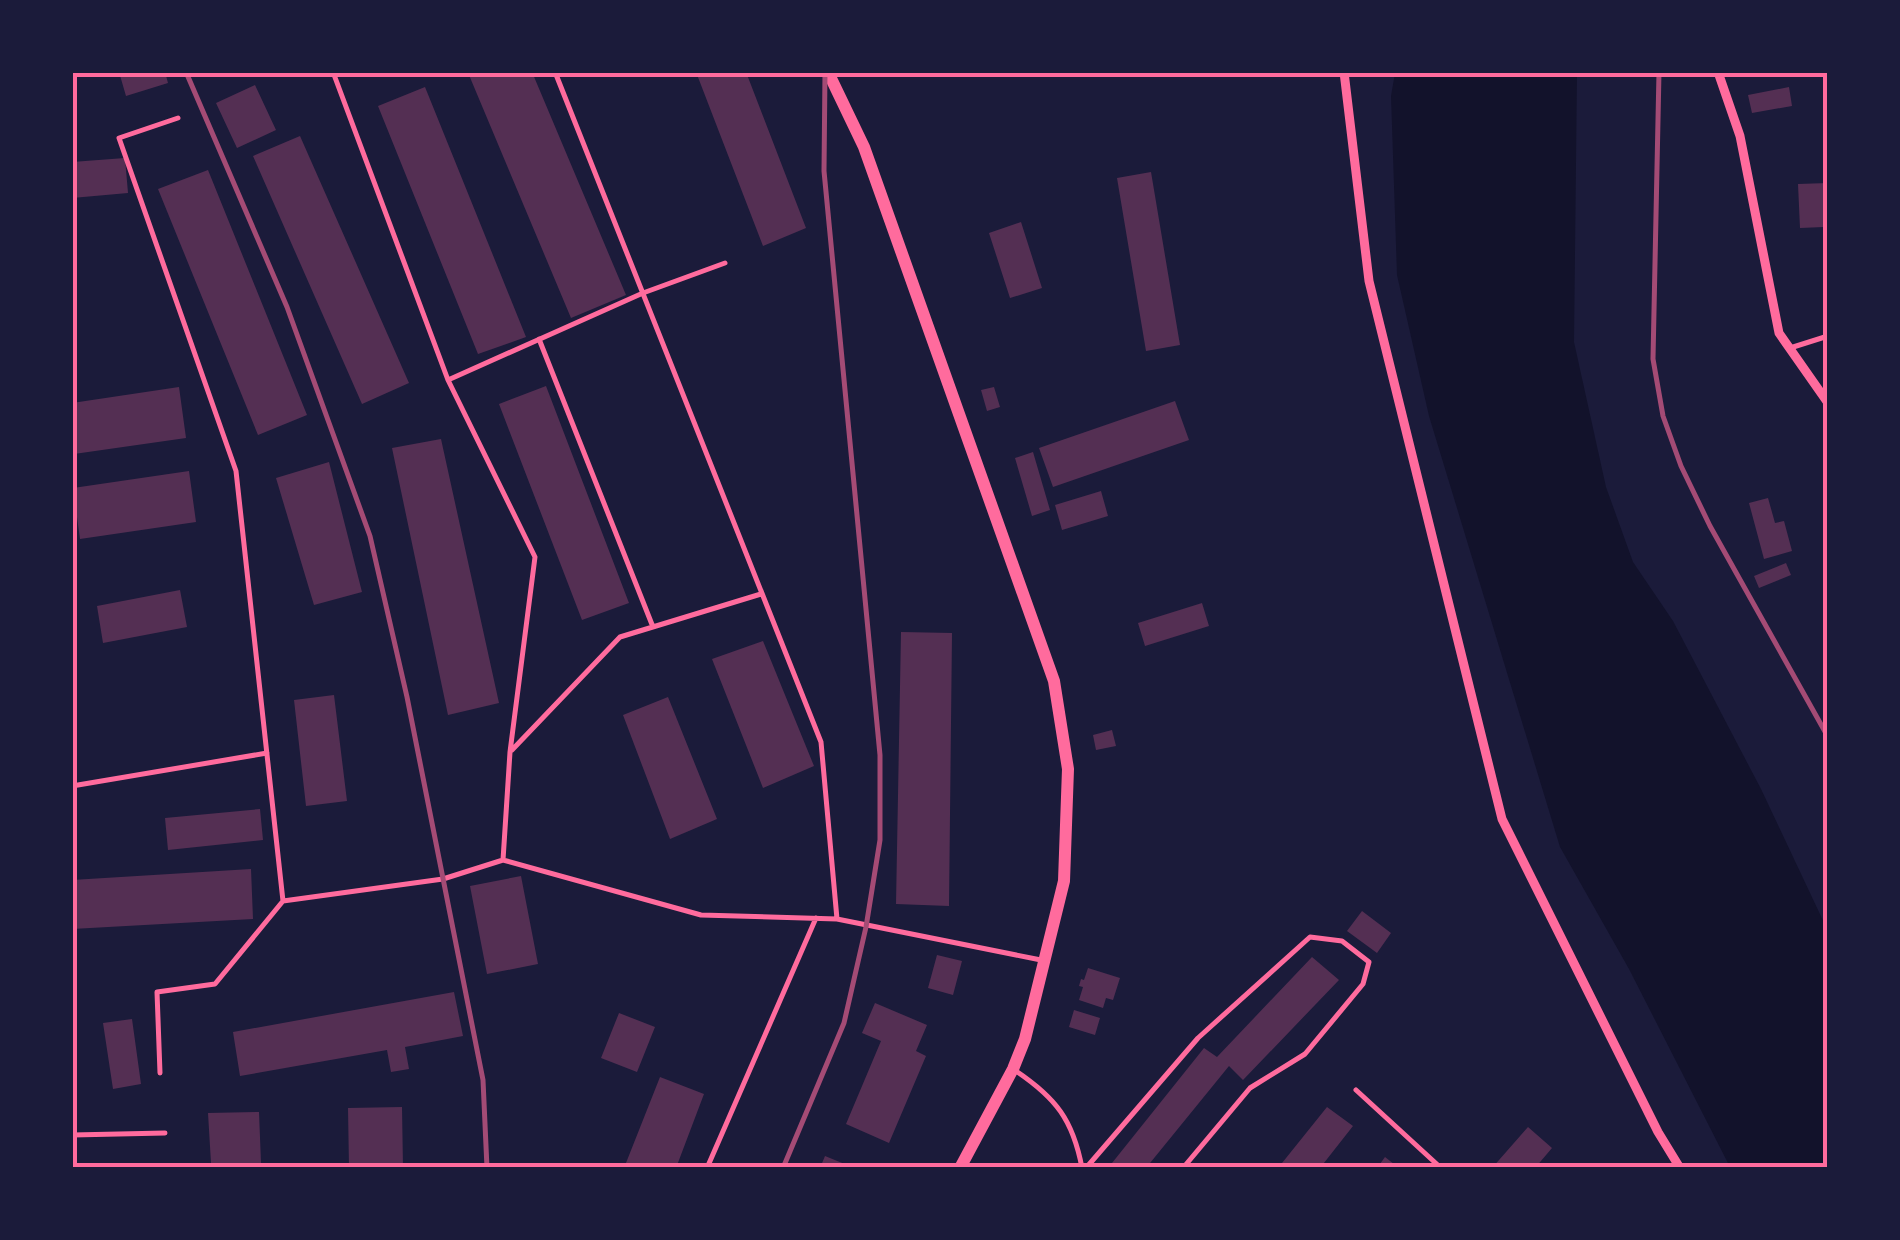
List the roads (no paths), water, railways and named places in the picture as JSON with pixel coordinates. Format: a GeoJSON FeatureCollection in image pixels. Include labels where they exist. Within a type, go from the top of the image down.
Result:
{"type":"FeatureCollection","features":[{"type":"Feature","properties":{"kind":"main road"},"geometry":{"type":"LineString","coordinates":[[828,72],[864,147],[1054,681],[1068,769],[1064,881],[1025,1039],[960,1168]]}},
{"type":"Feature","properties":{"kind":"street"},"geometry":{"type":"LineString","coordinates":[[1344,72],[1369,281],[1502,819],[1658,1132],[1680,1168]]}},
{"type":"Feature","properties":{"kind":"street"},"geometry":{"type":"LineString","coordinates":[[1718,72],[1740,136],[1779,333],[1828,402]]}},
{"type":"Feature","properties":{"kind":"lane"},"geometry":{"type":"LineString","coordinates":[[332,72],[448,380],[535,557],[510,752],[504,860]]}},
{"type":"Feature","properties":{"kind":"lane"},"geometry":{"type":"LineString","coordinates":[[555,72],[822,742],[837,918]]}},
{"type":"Feature","properties":{"kind":"lane"},"geometry":{"type":"LineString","coordinates":[[178,118],[119,138],[236,472],[283,901]]}},
{"type":"Feature","properties":{"kind":"lane"},"geometry":{"type":"LineString","coordinates":[[448,380],[642,293],[725,262]]}},
{"type":"Feature","properties":{"kind":"lane"},"geometry":{"type":"LineString","coordinates":[[1790,348],[1828,336]]}},
{"type":"Feature","properties":{"kind":"lane"},"geometry":{"type":"LineString","coordinates":[[539,340],[654,627]]}},
{"type":"Feature","properties":{"kind":"lane"},"geometry":{"type":"LineString","coordinates":[[510,752],[620,638],[762,594]]}},
{"type":"Feature","properties":{"kind":"lane"},"geometry":{"type":"LineString","coordinates":[[72,786],[267,753]]}},
{"type":"Feature","properties":{"kind":"lane"},"geometry":{"type":"LineString","coordinates":[[160,1074],[156,992],[215,984],[283,901],[444,879],[504,860],[702,914],[837,918],[1044,961]]}},
{"type":"Feature","properties":{"kind":"lane"},"geometry":{"type":"LineString","coordinates":[[707,1168],[816,918]]}},
{"type":"Feature","properties":{"kind":"lane"},"geometry":{"type":"LineString","coordinates":[[1084,1168],[1198,1038],[1310,936],[1342,940],[1369,962],[1363,984],[1304,1054],[1250,1088],[1183,1168]]}},
{"type":"Feature","properties":{"kind":"lane"},"geometry":{"type":"LineString","coordinates":[[1013,1069],[1061,1109],[1077,1140],[1084,1168]]}},
{"type":"Feature","properties":{"kind":"lane"},"geometry":{"type":"LineString","coordinates":[[1356,1090],[1440,1168]]}},
{"type":"Feature","properties":{"kind":"lane"},"geometry":{"type":"LineString","coordinates":[[72,1135],[164,1133]]}},
{"type":"Feature","properties":{"kind":"railway"},"geometry":{"type":"LineString","coordinates":[[186,72],[287,307],[370,536],[407,697],[483,1080],[487,1168]]}},
{"type":"Feature","properties":{"kind":"railway"},"geometry":{"type":"LineString","coordinates":[[783,1168],[844,1023],[866,927],[880,840],[880,755],[824,171],[825,72]]}},
{"type":"Feature","properties":{"kind":"railway"},"geometry":{"type":"LineString","coordinates":[[1659,72],[1653,359],[1663,416],[1681,466],[1710,526],[1828,737]]}}]}
